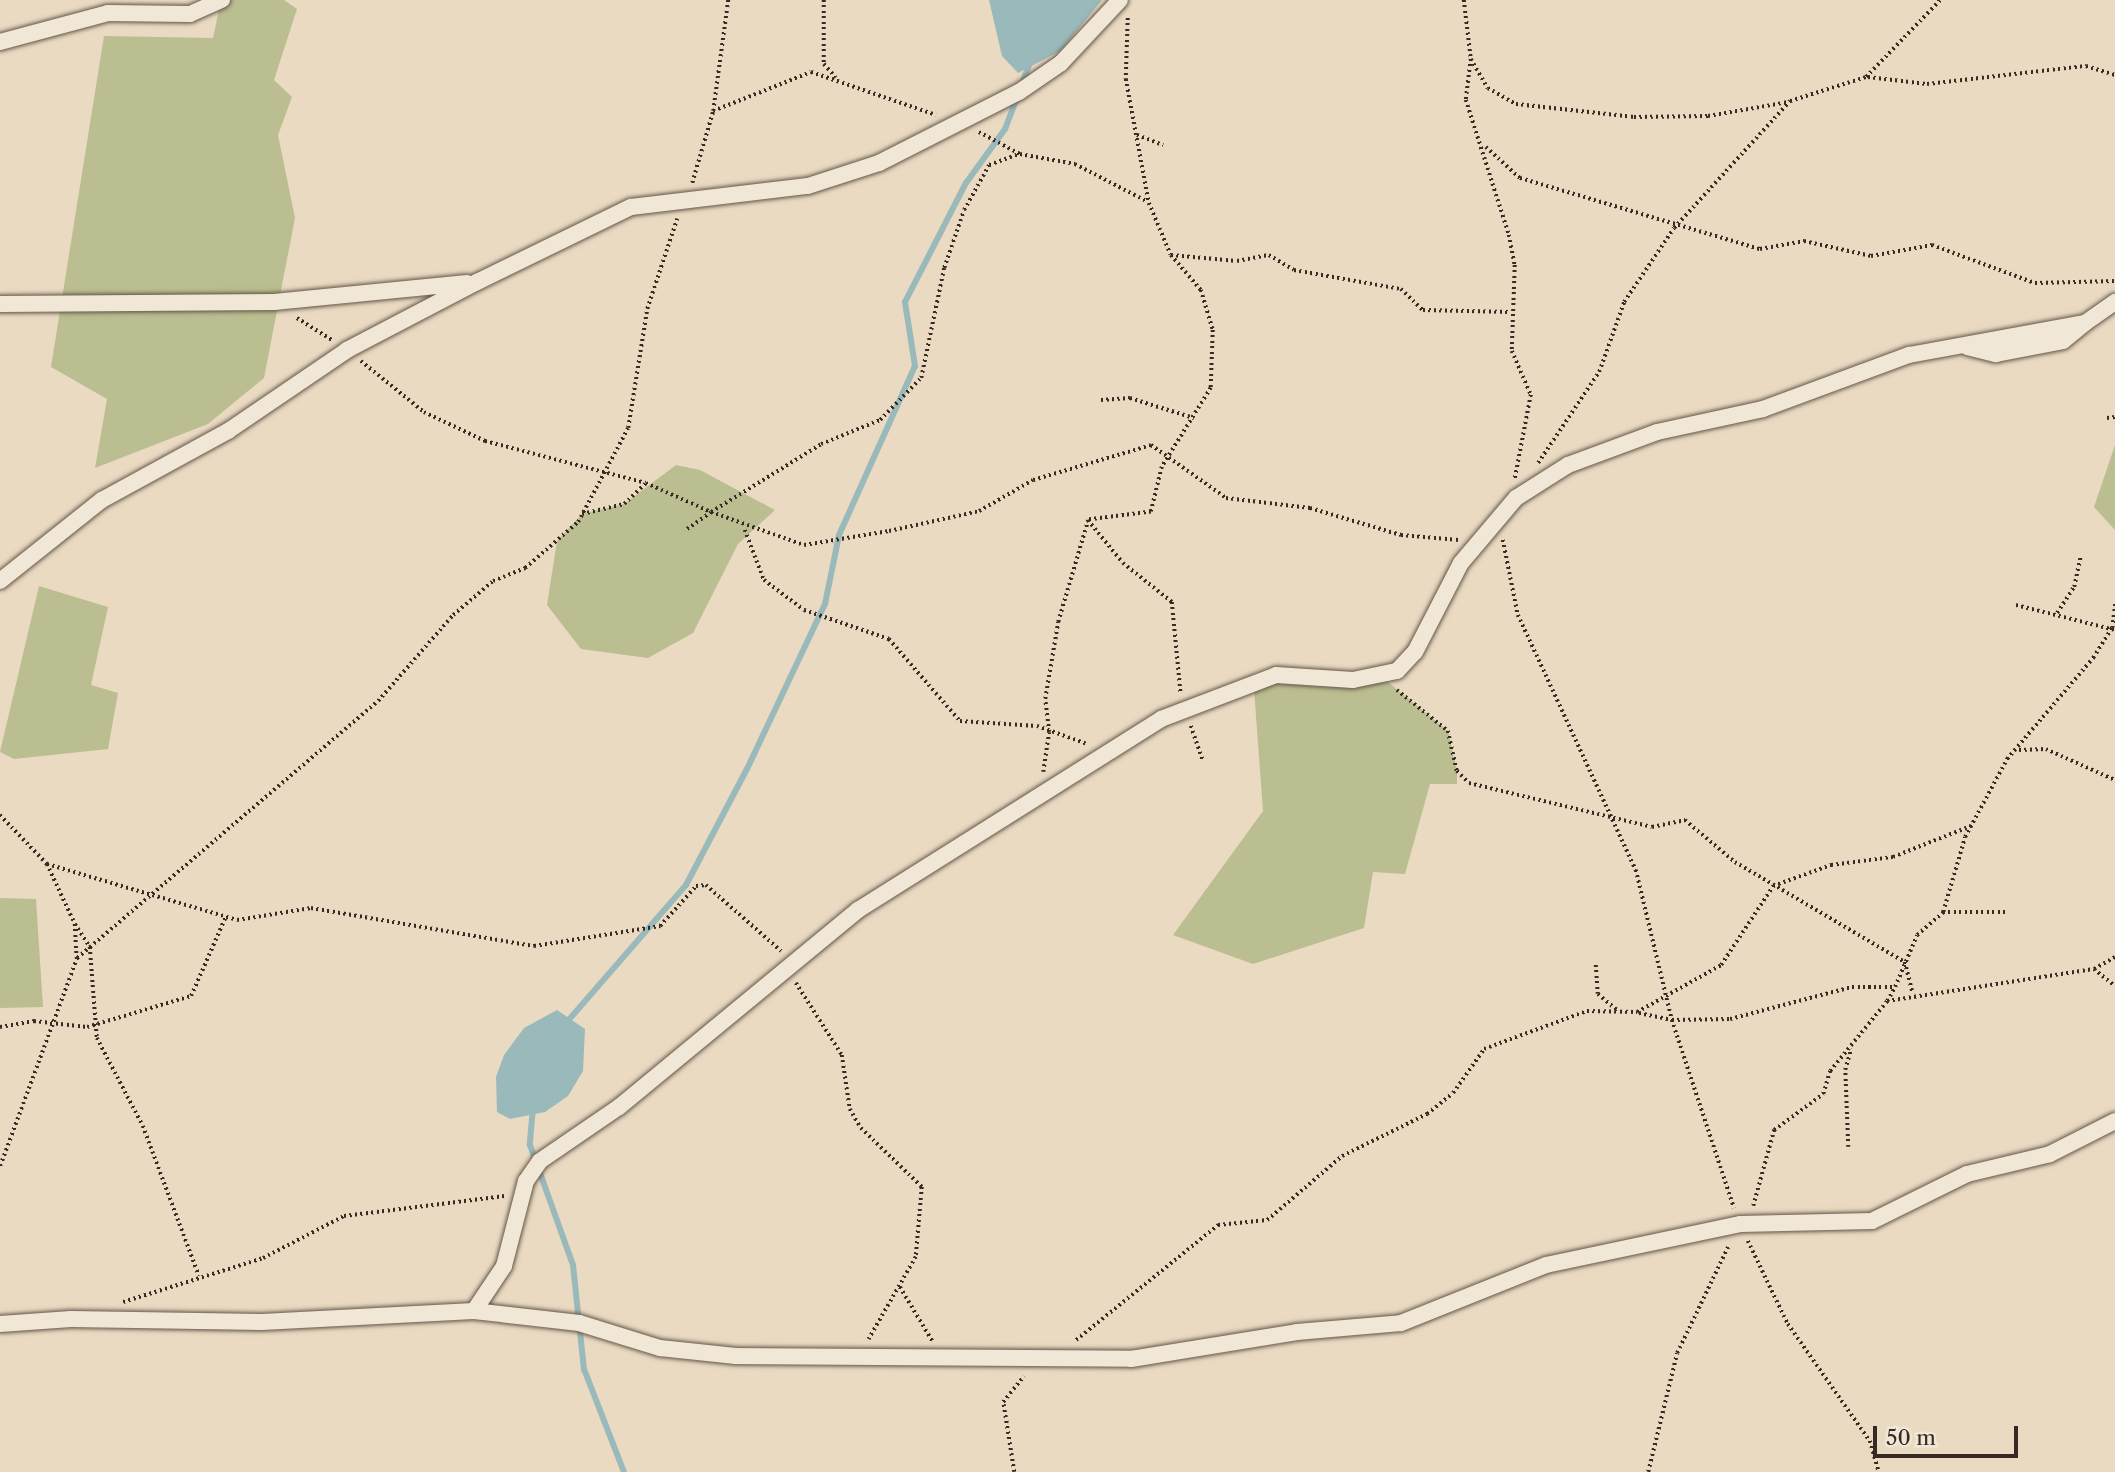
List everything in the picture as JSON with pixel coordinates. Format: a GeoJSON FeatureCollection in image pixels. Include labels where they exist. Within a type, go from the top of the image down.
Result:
{"type":"FeatureCollection","features":[{"type":"Feature","properties":{"kind":"street"},"geometry":{"type":"LineString","coordinates":[[0,42],[108,13],[190,14],[222,0]]}},
{"type":"Feature","properties":{"kind":"street"},"geometry":{"type":"LineString","coordinates":[[0,581],[102,500],[228,431],[347,350],[477,282],[631,207],[688,197],[808,186],[878,163],[956,120],[1019,92],[1061,63],[1124,7]]}},
{"type":"Feature","properties":{"kind":"street"},"geometry":{"type":"LineString","coordinates":[[0,304],[274,302],[477,282]]}},
{"type":"Feature","properties":{"kind":"street"},"geometry":{"type":"LineString","coordinates":[[474,1311],[504,1266],[526,1181],[558,1143],[619,1107],[788,965],[858,911],[1113,750],[1186,712],[1276,675],[1383,678],[1415,652],[1479,542],[1516,498],[1568,465],[1657,432],[1763,409],[1847,373],[1964,346],[2085,323],[2115,302]]}},
{"type":"Feature","properties":{"kind":"street"},"geometry":{"type":"LineString","coordinates":[[0,1324],[71,1319],[262,1322],[474,1311],[579,1322],[660,1348],[855,1361],[943,1356],[1044,1363],[1130,1359],[1401,1323],[1546,1265],[1740,1224],[1872,1221],[1967,1174],[2050,1154],[2115,1121]]}},
{"type":"Feature","properties":{"kind":"path"},"geometry":{"type":"LineString","coordinates":[[77,958],[150,892],[378,701],[453,615],[494,581],[525,568],[582,514],[628,428],[656,273],[688,197],[713,111],[728,0]]}},
{"type":"Feature","properties":{"kind":"path"},"geometry":{"type":"LineString","coordinates":[[824,0],[824,64],[837,79]]}},
{"type":"Feature","properties":{"kind":"path"},"geometry":{"type":"LineString","coordinates":[[1464,0],[1471,59],[1466,100],[1486,147],[1515,265],[1510,312],[1512,351],[1531,395],[1515,466],[1516,498]]}},
{"type":"Feature","properties":{"kind":"path"},"geometry":{"type":"LineString","coordinates":[[1866,77],[1940,0]]}},
{"type":"Feature","properties":{"kind":"path"},"geometry":{"type":"LineString","coordinates":[[1088,520],[1151,512],[1162,467],[1173,456],[1211,388],[1213,330],[1201,290],[1171,255],[1149,203],[1126,79],[1124,7]]}},
{"type":"Feature","properties":{"kind":"path"},"geometry":{"type":"LineString","coordinates":[[1471,59],[1488,89],[1516,104],[1553,111],[1708,116],[1790,102],[1866,77],[1927,84],[2086,66],[2115,75]]}},
{"type":"Feature","properties":{"kind":"path"},"geometry":{"type":"LineString","coordinates":[[713,111],[780,89],[805,72],[837,79],[956,120],[1020,154],[1075,164],[1149,203]]}},
{"type":"Feature","properties":{"kind":"path"},"geometry":{"type":"LineString","coordinates":[[1536,466],[1599,372],[1624,302],[1674,228],[1790,102]]}},
{"type":"Feature","properties":{"kind":"path"},"geometry":{"type":"LineString","coordinates":[[1137,135],[1163,145]]}},
{"type":"Feature","properties":{"kind":"path"},"geometry":{"type":"LineString","coordinates":[[1486,147],[1520,178],[1635,207],[1674,228],[1760,249],[1804,241],[1871,256],[1932,245],[2035,283],[2115,282]]}},
{"type":"Feature","properties":{"kind":"path"},"geometry":{"type":"LineString","coordinates":[[687,528],[821,444],[880,421],[921,378],[944,268],[964,210],[989,165],[1020,154]]}},
{"type":"Feature","properties":{"kind":"path"},"geometry":{"type":"LineString","coordinates":[[1171,255],[1237,261],[1269,255],[1294,270],[1401,289],[1423,310],[1510,312]]}},
{"type":"Feature","properties":{"kind":"path"},"geometry":{"type":"LineString","coordinates":[[274,302],[347,350],[424,412],[485,441],[646,483],[744,528],[804,545],[889,531],[979,511],[1033,480],[1151,445],[1173,456],[1226,498],[1310,508],[1401,535],[1479,542]]}},
{"type":"Feature","properties":{"kind":"path"},"geometry":{"type":"LineString","coordinates":[[1101,400],[1130,398],[1194,418]]}},
{"type":"Feature","properties":{"kind":"path"},"geometry":{"type":"LineString","coordinates":[[2107,418],[2115,417]]}},
{"type":"Feature","properties":{"kind":"path"},"geometry":{"type":"LineString","coordinates":[[582,514],[624,504],[646,483]]}},
{"type":"Feature","properties":{"kind":"path"},"geometry":{"type":"LineString","coordinates":[[1500,517],[1518,615],[1636,870],[1669,995],[1672,1020],[1740,1224],[1788,1324],[1870,1441],[1879,1472]]}},
{"type":"Feature","properties":{"kind":"path"},"geometry":{"type":"LineString","coordinates":[[1088,520],[1124,563],[1172,602],[1176,676],[1203,760]]}},
{"type":"Feature","properties":{"kind":"path"},"geometry":{"type":"LineString","coordinates":[[1038,798],[1049,732],[1045,699],[1058,622],[1088,520]]}},
{"type":"Feature","properties":{"kind":"path"},"geometry":{"type":"LineString","coordinates":[[744,528],[764,580],[804,610],[889,639],[960,721],[1049,732],[1113,750]]}},
{"type":"Feature","properties":{"kind":"path"},"geometry":{"type":"LineString","coordinates":[[2057,613],[2074,587],[2080,558]]}},
{"type":"Feature","properties":{"kind":"path"},"geometry":{"type":"LineString","coordinates":[[1648,1472],[1677,1353],[1740,1224],[1753,1206],[1774,1130],[1823,1094],[1830,1071],[1887,1001],[1917,935],[1943,912],[1971,826],[2007,759],[2019,750],[2113,629],[2115,604]]}},
{"type":"Feature","properties":{"kind":"path"},"geometry":{"type":"LineString","coordinates":[[2016,605],[2113,629]]}},
{"type":"Feature","properties":{"kind":"path"},"geometry":{"type":"LineString","coordinates":[[1383,678],[1448,731],[1458,771],[1469,783],[1652,827],[1685,820],[1773,886],[1905,962],[1913,994]]}},
{"type":"Feature","properties":{"kind":"path"},"geometry":{"type":"LineString","coordinates":[[2019,750],[2046,750],[2115,780]]}},
{"type":"Feature","properties":{"kind":"path"},"geometry":{"type":"LineString","coordinates":[[0,815],[47,864],[75,924],[90,947],[99,1023],[97,1038],[164,1173],[199,1276]]}},
{"type":"Feature","properties":{"kind":"path"},"geometry":{"type":"LineString","coordinates":[[1637,1012],[1721,965],[1773,886],[1831,865],[1893,857],[1971,826]]}},
{"type":"Feature","properties":{"kind":"path"},"geometry":{"type":"LineString","coordinates":[[47,864],[226,916],[312,908],[534,946],[660,926],[696,886],[706,885],[788,965],[819,1010],[842,1055],[850,1110],[860,1128],[922,1187],[916,1257],[855,1361]]}},
{"type":"Feature","properties":{"kind":"path"},"geometry":{"type":"LineString","coordinates":[[1943,912],[2005,912]]}},
{"type":"Feature","properties":{"kind":"path"},"geometry":{"type":"LineString","coordinates":[[0,1027],[34,1021],[52,1026],[99,1023],[191,996],[226,916]]}},
{"type":"Feature","properties":{"kind":"path"},"geometry":{"type":"LineString","coordinates":[[0,1166],[77,958],[75,924]]}},
{"type":"Feature","properties":{"kind":"path"},"geometry":{"type":"LineString","coordinates":[[1887,1001],[1913,994],[2094,969],[2115,957]]}},
{"type":"Feature","properties":{"kind":"path"},"geometry":{"type":"LineString","coordinates":[[1596,965],[1598,994],[1619,1012]]}},
{"type":"Feature","properties":{"kind":"path"},"geometry":{"type":"LineString","coordinates":[[2094,969],[2115,986]]}},
{"type":"Feature","properties":{"kind":"path"},"geometry":{"type":"LineString","coordinates":[[1014,1472],[1003,1402],[1010,1385],[1140,1294],[1218,1226],[1267,1220],[1342,1156],[1427,1114],[1453,1093],[1485,1049],[1537,1025],[1587,1012],[1637,1012],[1672,1020],[1730,1019],[1852,987],[1895,987]]}},
{"type":"Feature","properties":{"kind":"path"},"geometry":{"type":"LineString","coordinates":[[1848,1147],[1845,1070],[1852,1047]]}},
{"type":"Feature","properties":{"kind":"path"},"geometry":{"type":"LineString","coordinates":[[110,1306],[263,1258],[344,1216],[509,1196],[526,1181]]}},
{"type":"Feature","properties":{"kind":"path"},"geometry":{"type":"LineString","coordinates":[[900,1287],[943,1356]]}},
{"type":"Feature","properties":{"kind":"green space"},"geometry":{"type":"Polygon","coordinates":[[[221,0],[284,0],[297,9],[274,80],[292,97],[278,135],[295,218],[264,378],[208,424],[95,468],[107,399],[51,367],[104,36],[213,38],[221,0]]]}},
{"type":"Feature","properties":{"kind":"green space"},"geometry":{"type":"Polygon","coordinates":[[[2115,445],[2115,530],[2094,507],[2115,445]]]}},
{"type":"Feature","properties":{"kind":"green space"},"geometry":{"type":"Polygon","coordinates":[[[676,465],[700,470],[775,510],[738,544],[693,633],[648,658],[581,649],[547,605],[557,541],[582,514],[624,504],[676,465]]]}},
{"type":"Feature","properties":{"kind":"green space"},"geometry":{"type":"Polygon","coordinates":[[[39,586],[108,607],[91,685],[118,693],[108,749],[14,759],[0,752],[39,586]]]}},
{"type":"Feature","properties":{"kind":"green space"},"geometry":{"type":"Polygon","coordinates":[[[1383,678],[1448,731],[1457,771],[1457,784],[1430,784],[1405,874],[1373,872],[1364,928],[1253,964],[1173,935],[1263,811],[1254,689],[1287,679],[1383,678]]]}},
{"type":"Feature","properties":{"kind":"green space"},"geometry":{"type":"Polygon","coordinates":[[[0,898],[36,899],[43,1007],[0,1008],[0,898]]]}},
{"type":"Feature","properties":{"kind":"water"},"geometry":{"type":"Polygon","coordinates":[[[989,0],[1102,0],[1060,51],[1018,73],[1002,56],[989,0]]]}},
{"type":"Feature","properties":{"kind":"water"},"geometry":{"type":"Polygon","coordinates":[[[557,1010],[585,1029],[583,1071],[568,1096],[545,1112],[510,1119],[497,1112],[496,1077],[504,1055],[524,1028],[557,1010]]]}},
{"type":"Feature","properties":{"kind":"waterway"},"geometry":{"type":"LineString","coordinates":[[1021,86],[1031,60]]}},
{"type":"Feature","properties":{"kind":"waterway"},"geometry":{"type":"LineString","coordinates":[[566,1023],[686,885],[747,769],[825,604],[839,535],[915,366],[905,302],[966,183],[1005,129],[1017,97]]}},
{"type":"Feature","properties":{"kind":"waterway"},"geometry":{"type":"LineString","coordinates":[[533,1107],[530,1145],[573,1265],[584,1369],[624,1472]]}}]}
